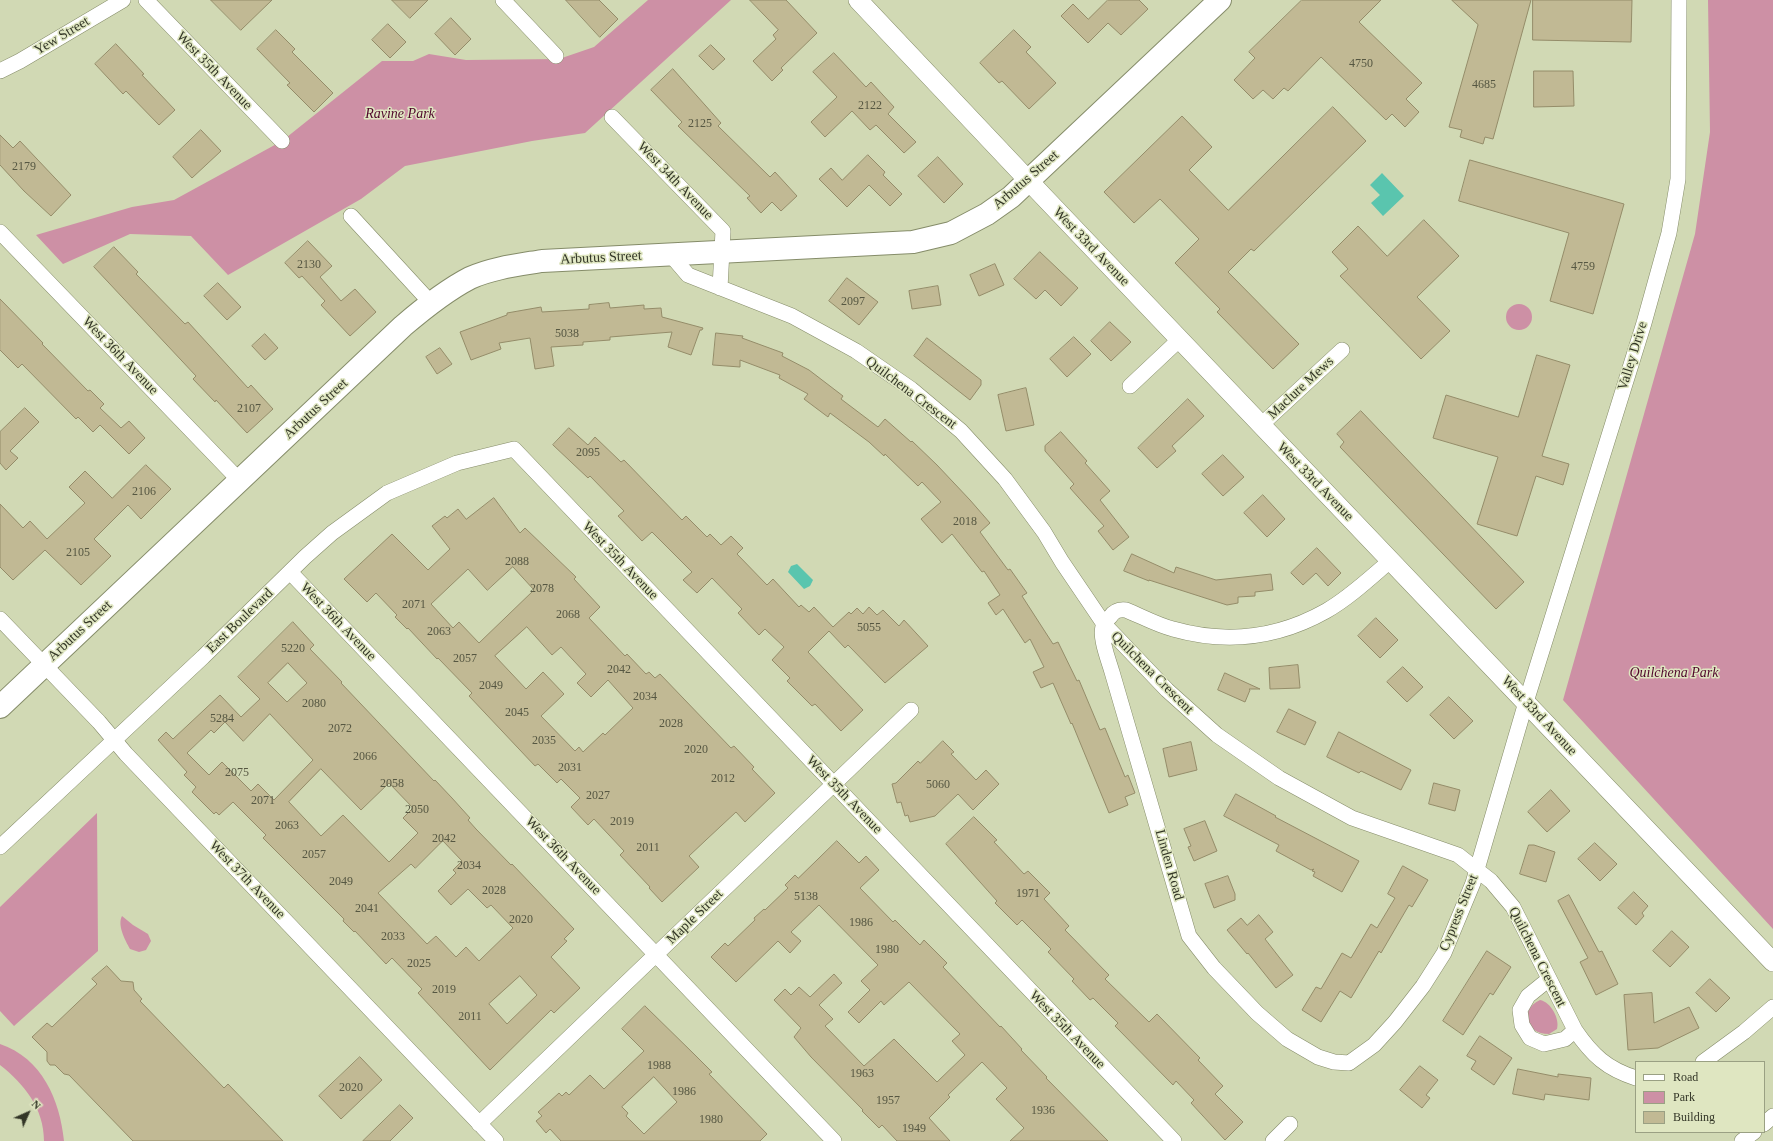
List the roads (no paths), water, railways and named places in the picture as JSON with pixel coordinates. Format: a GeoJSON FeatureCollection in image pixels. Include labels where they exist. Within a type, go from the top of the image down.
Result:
{"type":"FeatureCollection","features":[{"type":"Feature","properties":{"kind":"main road","name":"Arbutus Street"},"geometry":{"type":"LineString","coordinates":[[0,707],[430,302],[471,278],[508,266],[542,261],[913,242],[951,233],[1011,197],[1212,2]]}},
{"type":"Feature","properties":{"kind":"street","name":"Yew Street"},"geometry":{"type":"LineString","coordinates":[[0,71],[20,61],[123,0]]}},
{"type":"Feature","properties":{"kind":"street","name":"West 35th Avenue"},"geometry":{"type":"LineString","coordinates":[[146,0],[282,141]]}},
{"type":"Feature","properties":{"kind":"street"},"geometry":{"type":"LineString","coordinates":[[503,0],[556,56]]}},
{"type":"Feature","properties":{"kind":"street","name":"West 33rd Avenue"},"geometry":{"type":"LineString","coordinates":[[858,0],[1773,962]]}},
{"type":"Feature","properties":{"kind":"street","name":"Valley Drive"},"geometry":{"type":"LineString","coordinates":[[1526,702],[1644,323],[1669,233],[1678,179],[1679,0]]}},
{"type":"Feature","properties":{"kind":"street","name":"West 34th Avenue"},"geometry":{"type":"LineString","coordinates":[[612,117],[723,231],[720,288]]}},
{"type":"Feature","properties":{"kind":"street"},"geometry":{"type":"LineString","coordinates":[[351,216],[430,302]]}},
{"type":"Feature","properties":{"kind":"street","name":"West 36th Avenue"},"geometry":{"type":"LineString","coordinates":[[0,232],[240,481]]}},
{"type":"Feature","properties":{"kind":"street","name":"Quilchena Crescent"},"geometry":{"type":"LineString","coordinates":[[670,254],[688,276],[792,316],[856,351],[911,389],[961,431],[1005,479],[1044,532],[1062,562],[1104,624],[1167,690],[1211,730],[1279,778],[1352,818],[1458,855],[1491,880],[1513,907],[1575,1030],[1587,1048],[1603,1062],[1623,1074],[1635,1078]]}},
{"type":"Feature","properties":{"kind":"street"},"geometry":{"type":"LineString","coordinates":[[1130,386],[1180,339]]}},
{"type":"Feature","properties":{"kind":"street","name":"Maclure Mews"},"geometry":{"type":"LineString","coordinates":[[1261,425],[1342,350]]}},
{"type":"Feature","properties":{"kind":"street","name":"West 35th Avenue"},"geometry":{"type":"LineString","coordinates":[[514,449],[1174,1141]]}},
{"type":"Feature","properties":{"kind":"street","name":"East Boulevard"},"geometry":{"type":"LineString","coordinates":[[0,848],[332,533],[387,494],[457,463],[514,449]]}},
{"type":"Feature","properties":{"kind":"street"},"geometry":{"type":"LineString","coordinates":[[1104,624],[1112,614],[1120,609],[1173,629],[1208,636],[1242,638],[1279,631],[1326,611],[1366,582],[1390,561]]}},
{"type":"Feature","properties":{"kind":"street","name":"West 36th Avenue"},"geometry":{"type":"LineString","coordinates":[[290,572],[834,1141]]}},
{"type":"Feature","properties":{"kind":"street","name":"West 37th Avenue"},"geometry":{"type":"LineString","coordinates":[[0,619],[99,722],[114,741],[496,1141]]}},
{"type":"Feature","properties":{"kind":"street","name":"Linden Road"},"geometry":{"type":"LineString","coordinates":[[1104,624],[1102,637],[1189,936],[1214,968],[1257,1013],[1287,1039],[1318,1057]]}},
{"type":"Feature","properties":{"kind":"street","name":"Cypress Street"},"geometry":{"type":"LineString","coordinates":[[1318,1057],[1334,1062],[1348,1063],[1374,1045],[1395,1022],[1423,986],[1444,953],[1473,883],[1526,702]]}},
{"type":"Feature","properties":{"kind":"street","name":"Maple Street"},"geometry":{"type":"LineString","coordinates":[[479,1124],[911,710]]}},
{"type":"Feature","properties":{"kind":"street"},"geometry":{"type":"LineString","coordinates":[[1549,979],[1528,996],[1520,1010],[1522,1025],[1530,1038],[1544,1044],[1565,1039],[1575,1030]]}},
{"type":"Feature","properties":{"kind":"street"},"geometry":{"type":"LineString","coordinates":[[1704,1061],[1744,1032],[1773,1008]]}},
{"type":"Feature","properties":{"kind":"street"},"geometry":{"type":"LineString","coordinates":[[1765,1123],[1773,1116]]}},
{"type":"Feature","properties":{"kind":"street"},"geometry":{"type":"LineString","coordinates":[[1273,1141],[1290,1124]]}},
{"type":"Feature","properties":{"kind":"street"},"geometry":{"type":"LineString","coordinates":[[1742,1141],[1753,1133]]}},
{"type":"Feature","properties":{"kind":"water"},"geometry":{"type":"Polygon","coordinates":[[[1382,173],[1404,196],[1383,216],[1371,203],[1380,195],[1370,185],[1382,173]]]}},
{"type":"Feature","properties":{"kind":"water"},"geometry":{"type":"Polygon","coordinates":[[[797,564],[813,580],[810,586],[804,589],[788,572],[791,566],[797,564]]]}},
{"type":"Feature","properties":{"kind":"park label","name":"Ravine Park"},"geometry":{"type":"Point","coordinates":[400,114]}},
{"type":"Feature","properties":{"kind":"park label","name":"Quilchena Park"},"geometry":{"type":"Point","coordinates":[1674,673]}}]}
